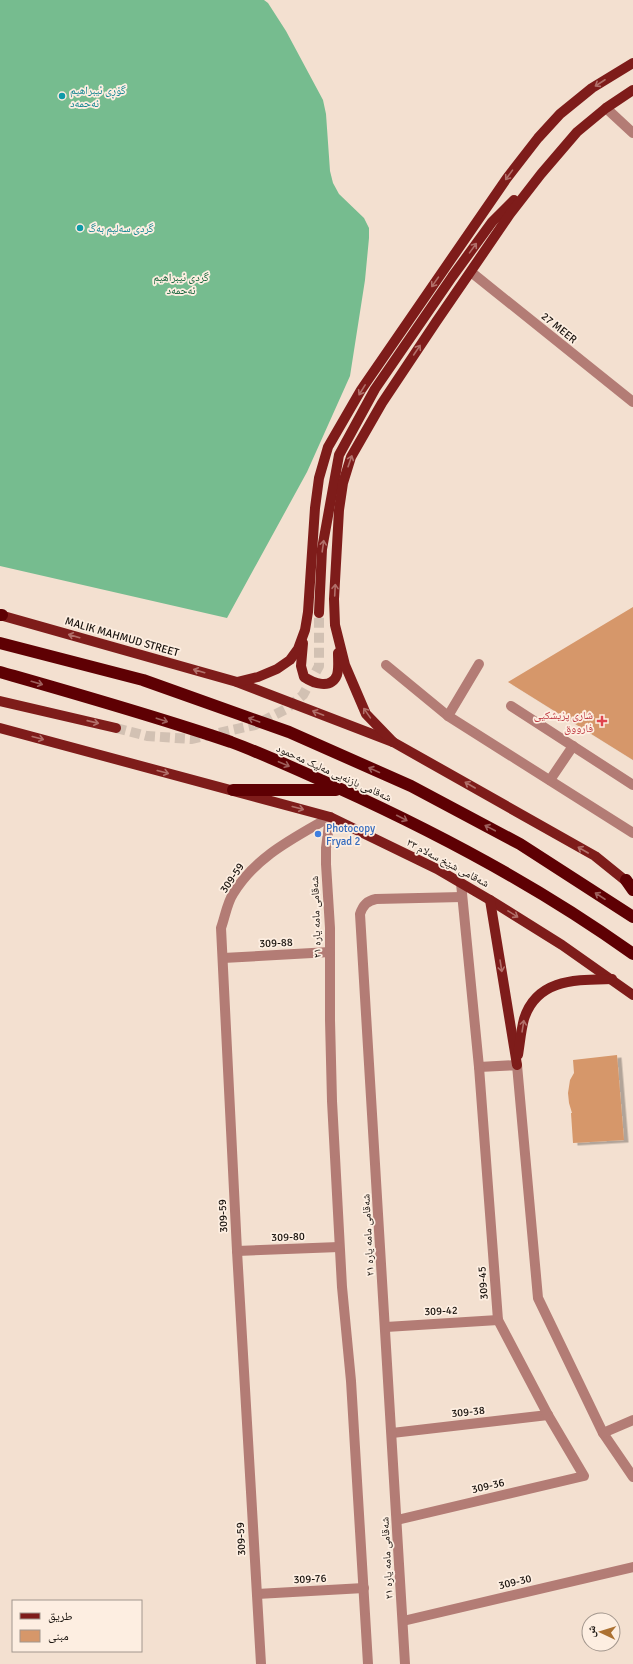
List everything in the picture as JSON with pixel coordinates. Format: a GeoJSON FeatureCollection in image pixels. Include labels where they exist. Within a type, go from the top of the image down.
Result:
{"type":"FeatureCollection","features":[{"type":"Feature","properties":{"kind":"highway","name":"شەقامی بازنەیی مەلیک مەحمود"},"geometry":{"type":"LineString","coordinates":[[0,643],[143,680],[289,732],[411,786],[520,844],[633,917]]}},
{"type":"Feature","properties":{"kind":"highway","name":"شەقامی بازنەیی مەلیک مەحمود"},"geometry":{"type":"LineString","coordinates":[[0,672],[145,714],[232,743],[379,806],[501,870],[608,936],[633,954]]}},
{"type":"Feature","properties":{"kind":"highway"},"geometry":{"type":"LineString","coordinates":[[234,790],[341,790]]}},
{"type":"Feature","properties":{"kind":"main road"},"geometry":{"type":"LineString","coordinates":[[338,642],[337,674],[334,681],[325,684],[314,684],[304,677],[301,666],[303,637],[309,599],[315,508],[319,478],[328,447],[361,390],[507,178],[533,144],[560,114],[592,88],[633,63]]}},
{"type":"Feature","properties":{"kind":"main road"},"geometry":{"type":"LineString","coordinates":[[631,885],[594,856],[393,742],[366,714],[345,665],[338,642],[335,625],[334,599],[337,535],[343,483],[351,457],[382,403],[510,214],[541,174],[577,132],[606,108],[633,90]]}},
{"type":"Feature","properties":{"kind":"main road"},"geometry":{"type":"LineString","coordinates":[[320,613],[322,549],[339,455],[375,389],[452,277],[492,222],[541,174]]}},
{"type":"Feature","properties":{"kind":"main road","name":"MALIK MAHMUD STREET"},"geometry":{"type":"LineString","coordinates":[[1,615],[237,682],[393,742]]}},
{"type":"Feature","properties":{"kind":"main road"},"geometry":{"type":"LineString","coordinates":[[237,682],[258,677],[277,669],[290,660],[298,649],[303,637]]}},
{"type":"Feature","properties":{"kind":"main road"},"geometry":{"type":"LineString","coordinates":[[0,701],[116,728]]}},
{"type":"Feature","properties":{"kind":"main road","name":"شەقامی شێخ سەلام ٣٣"},"geometry":{"type":"LineString","coordinates":[[0,728],[330,817],[419,860],[490,900],[562,945],[633,995]]}},
{"type":"Feature","properties":{"kind":"main road"},"geometry":{"type":"LineString","coordinates":[[490,900],[517,1065]]}},
{"type":"Feature","properties":{"kind":"main road"},"geometry":{"type":"LineString","coordinates":[[517,1065],[524,1018],[532,1003],[540,994],[562,982],[612,979]]}},
{"type":"Feature","properties":{"kind":"street"},"geometry":{"type":"LineString","coordinates":[[606,108],[633,133]]}},
{"type":"Feature","properties":{"kind":"street","name":"27 MEER"},"geometry":{"type":"LineString","coordinates":[[471,272],[633,402]]}},
{"type":"Feature","properties":{"kind":"street"},"geometry":{"type":"LineString","coordinates":[[448,716],[479,664]]}},
{"type":"Feature","properties":{"kind":"street"},"geometry":{"type":"LineString","coordinates":[[386,665],[448,716],[633,833]]}},
{"type":"Feature","properties":{"kind":"street"},"geometry":{"type":"LineString","coordinates":[[511,706],[633,785]]}},
{"type":"Feature","properties":{"kind":"street"},"geometry":{"type":"LineString","coordinates":[[550,780],[573,746]]}},
{"type":"Feature","properties":{"kind":"street","name":"شەقامی مامە یارە ٢١"},"geometry":{"type":"LineString","coordinates":[[330,817],[326,848],[330,904],[330,1067],[340,1247],[351,1381],[368,1664]]}},
{"type":"Feature","properties":{"kind":"street","name":"309-59"},"geometry":{"type":"LineString","coordinates":[[261,1664],[237,1251],[221,928],[232,895],[252,868],[272,851],[330,817]]}},
{"type":"Feature","properties":{"kind":"street","name":"309-45"},"geometry":{"type":"LineString","coordinates":[[461,883],[479,1067],[498,1320],[548,1415],[584,1476]]}},
{"type":"Feature","properties":{"kind":"street","name":"شەقامی مامە یارە ٢١"},"geometry":{"type":"LineString","coordinates":[[405,1664],[386,1327],[360,914],[366,903],[376,899],[462,897]]}},
{"type":"Feature","properties":{"kind":"street","name":"309-88"},"geometry":{"type":"LineString","coordinates":[[223,958],[330,952]]}},
{"type":"Feature","properties":{"kind":"street"},"geometry":{"type":"LineString","coordinates":[[479,1067],[517,1065],[538,1298],[603,1433],[633,1477]]}},
{"type":"Feature","properties":{"kind":"street","name":"309-80"},"geometry":{"type":"LineString","coordinates":[[237,1251],[340,1247]]}},
{"type":"Feature","properties":{"kind":"street","name":"309-42"},"geometry":{"type":"LineString","coordinates":[[386,1327],[498,1320]]}},
{"type":"Feature","properties":{"kind":"street","name":"309-38"},"geometry":{"type":"LineString","coordinates":[[392,1433],[548,1415]]}},
{"type":"Feature","properties":{"kind":"street"},"geometry":{"type":"LineString","coordinates":[[603,1433],[633,1420]]}},
{"type":"Feature","properties":{"kind":"street","name":"309-36"},"geometry":{"type":"LineString","coordinates":[[397,1520],[584,1476]]}},
{"type":"Feature","properties":{"kind":"street","name":"309-30"},"geometry":{"type":"LineString","coordinates":[[402,1621],[633,1567]]}},
{"type":"Feature","properties":{"kind":"street","name":"309-76"},"geometry":{"type":"LineString","coordinates":[[257,1594],[364,1588]]}},
{"type":"Feature","properties":{"kind":"green space","name":"گردی ئیبراھیم ئەحمەد"},"geometry":{"type":"Polygon","coordinates":[[[0,0],[264,0],[268,3],[286,31],[323,100],[326,114],[330,171],[333,183],[339,194],[364,218],[369,228],[365,280],[350,376],[307,472],[227,618],[0,566],[0,0]]]}},
{"type":"Feature","properties":{"kind":"building","name":"شاری پزیشکیی فارووق"},"geometry":{"type":"Polygon","coordinates":[[[633,607],[633,760],[508,682],[633,607]]]}},
{"type":"Feature","properties":{"kind":"building"},"geometry":{"type":"Polygon","coordinates":[[[617,1055],[624,1140],[573,1143],[572,1113],[568,1093],[570,1080],[574,1073],[573,1060],[617,1055]]]}},
{"type":"Feature","properties":{"kind":"tunnel"},"geometry":{"type":"LineString","coordinates":[[116,728],[147,736],[191,739],[255,725],[286,709],[303,695],[319,666],[319,613]]}},
{"type":"Feature","properties":{"kind":"place","name":"گۆڕی ئیبراھیم ئەحمەد"},"geometry":{"type":"Point","coordinates":[62,96]}},
{"type":"Feature","properties":{"kind":"place","name":"گردی سەلیم بەگ"},"geometry":{"type":"Point","coordinates":[80,228]}},
{"type":"Feature","properties":{"kind":"place","name":"شاری پزیشکیی فارووق"},"geometry":{"type":"Point","coordinates":[602,721]}},
{"type":"Feature","properties":{"kind":"place","name":"Photocopy Fryad 2"},"geometry":{"type":"Point","coordinates":[318,834]}}]}
